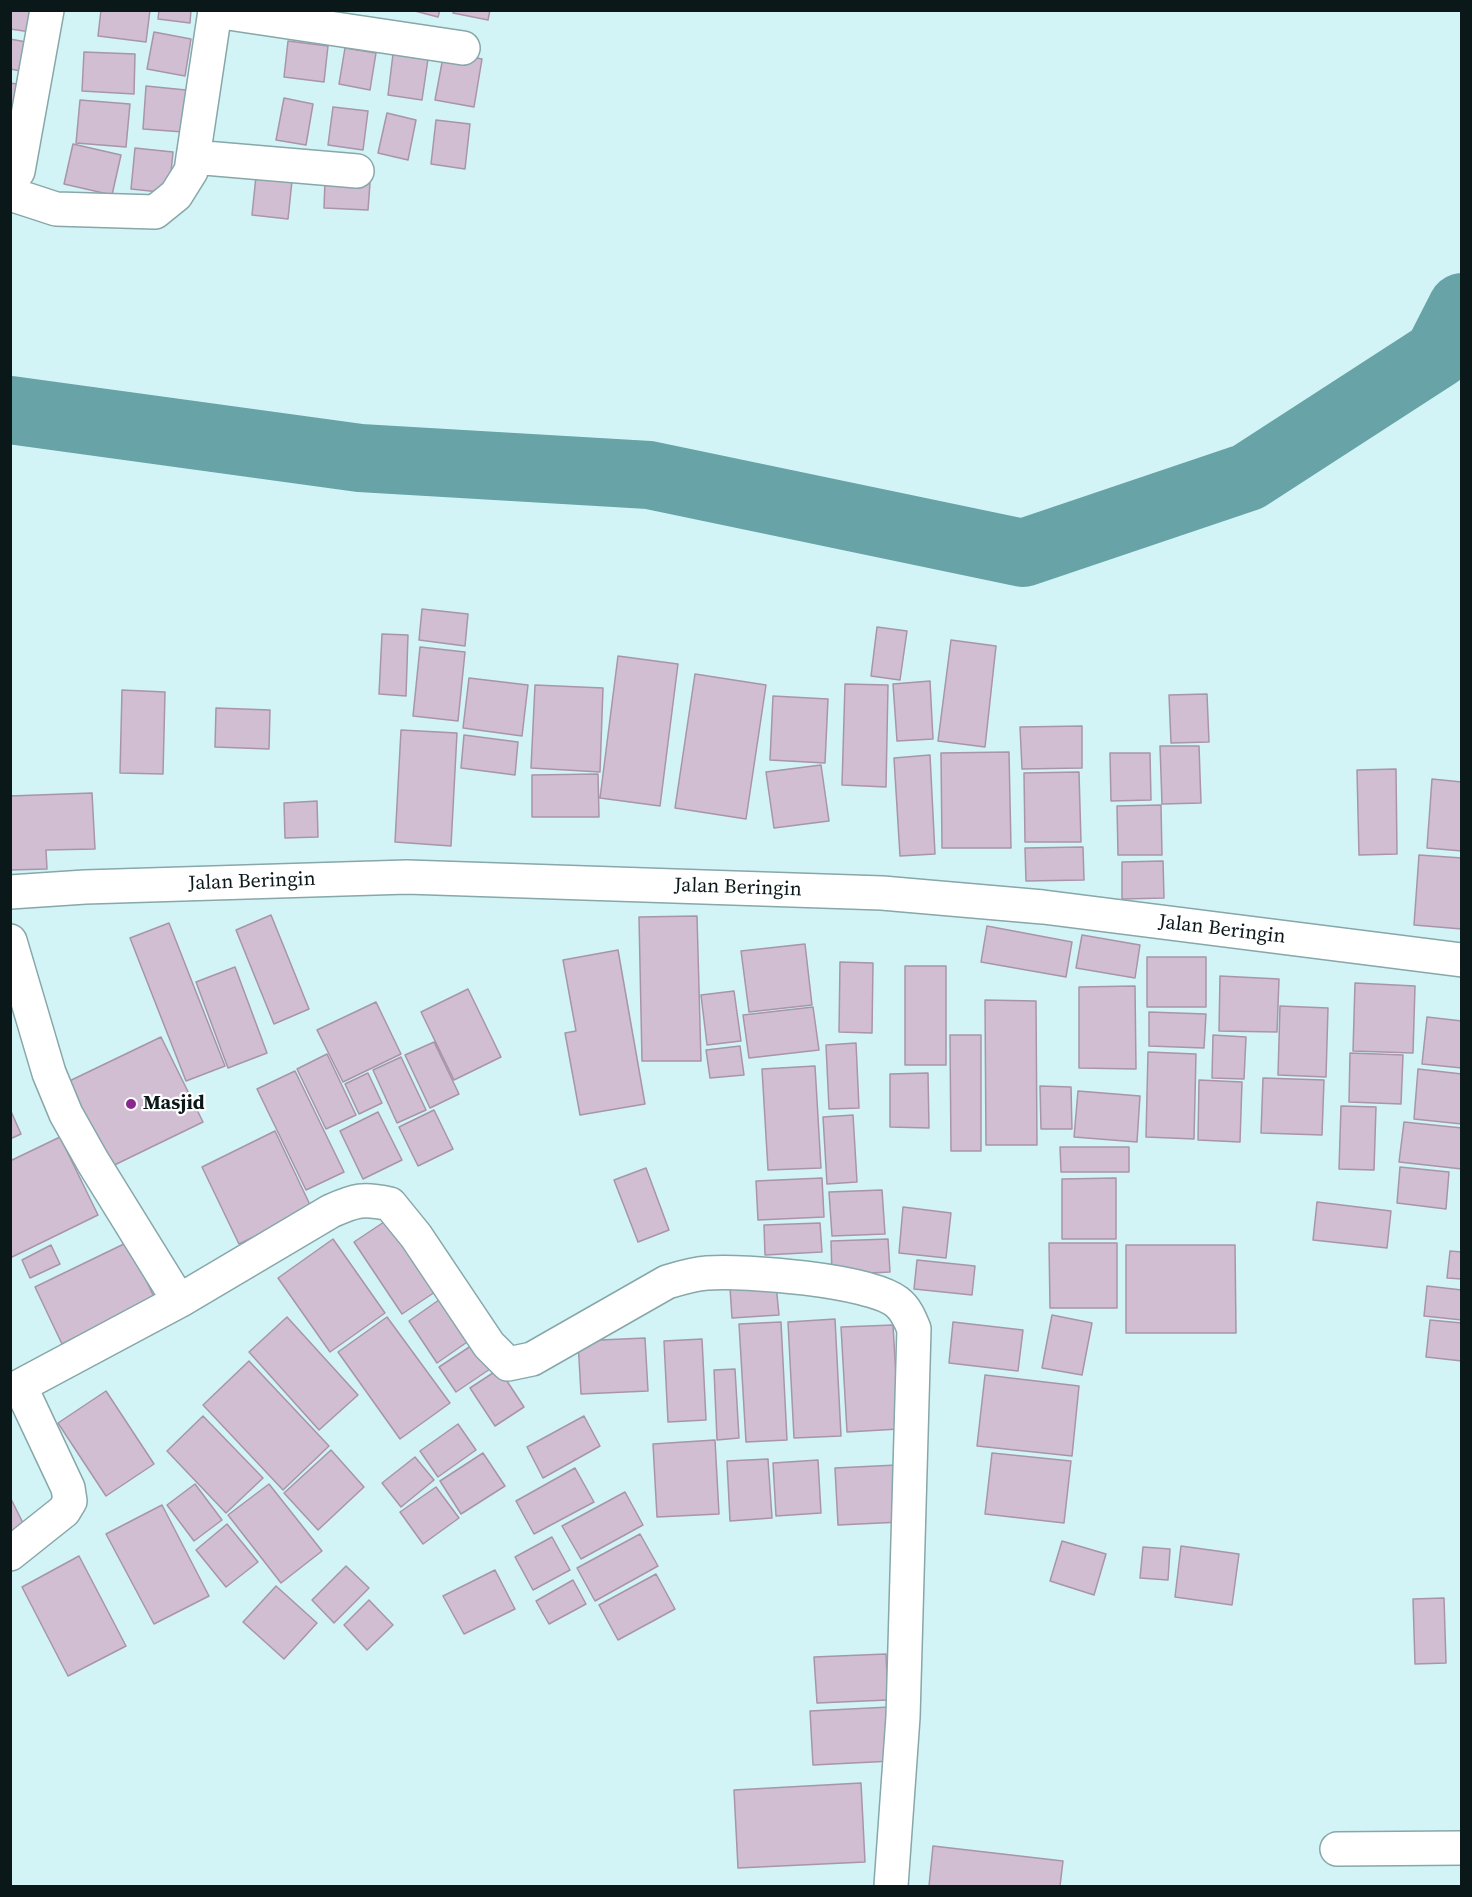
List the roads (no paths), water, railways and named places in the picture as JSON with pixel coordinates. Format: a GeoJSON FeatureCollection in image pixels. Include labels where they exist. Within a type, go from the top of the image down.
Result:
{"type":"FeatureCollection","features":[{"type":"Feature","properties":{"kind":"street"},"geometry":{"type":"LineString","coordinates":[[10,183],[18,171],[47,10]]}},
{"type":"Feature","properties":{"kind":"street"},"geometry":{"type":"LineString","coordinates":[[10,194],[56,208],[154,212],[176,195],[191,171],[194,157],[215,10],[463,48]]}},
{"type":"Feature","properties":{"kind":"street"},"geometry":{"type":"LineString","coordinates":[[194,157],[357,171]]}},
{"type":"Feature","properties":{"kind":"street","name":"Jalan Beringin"},"geometry":{"type":"LineString","coordinates":[[10,892],[85,886],[407,877],[882,892],[1043,907],[1461,960]]}},
{"type":"Feature","properties":{"kind":"street"},"geometry":{"type":"LineString","coordinates":[[10,941],[49,1072],[66,1114],[93,1162],[179,1300]]}},
{"type":"Feature","properties":{"kind":"street"},"geometry":{"type":"LineString","coordinates":[[10,1554],[64,1511],[70,1501],[68,1488],[15,1389],[179,1300],[331,1211],[356,1200],[373,1200],[390,1204],[416,1236],[489,1345],[508,1364],[532,1359],[667,1282],[687,1276],[708,1273],[741,1273],[793,1277],[873,1290],[896,1301],[908,1314],[914,1329],[903,1717],[891,1887]]}},
{"type":"Feature","properties":{"kind":"street"},"geometry":{"type":"LineString","coordinates":[[1337,1849],[1461,1848]]}},
{"type":"Feature","properties":{"kind":"waterway"},"geometry":{"type":"LineString","coordinates":[[10,410],[360,458],[649,475],[1023,553],[1248,477],[1438,354],[1462,307]]}},
{"type":"Feature","properties":{"kind":"place","name":"Masjid"},"geometry":{"type":"Point","coordinates":[131,1104]}}]}
